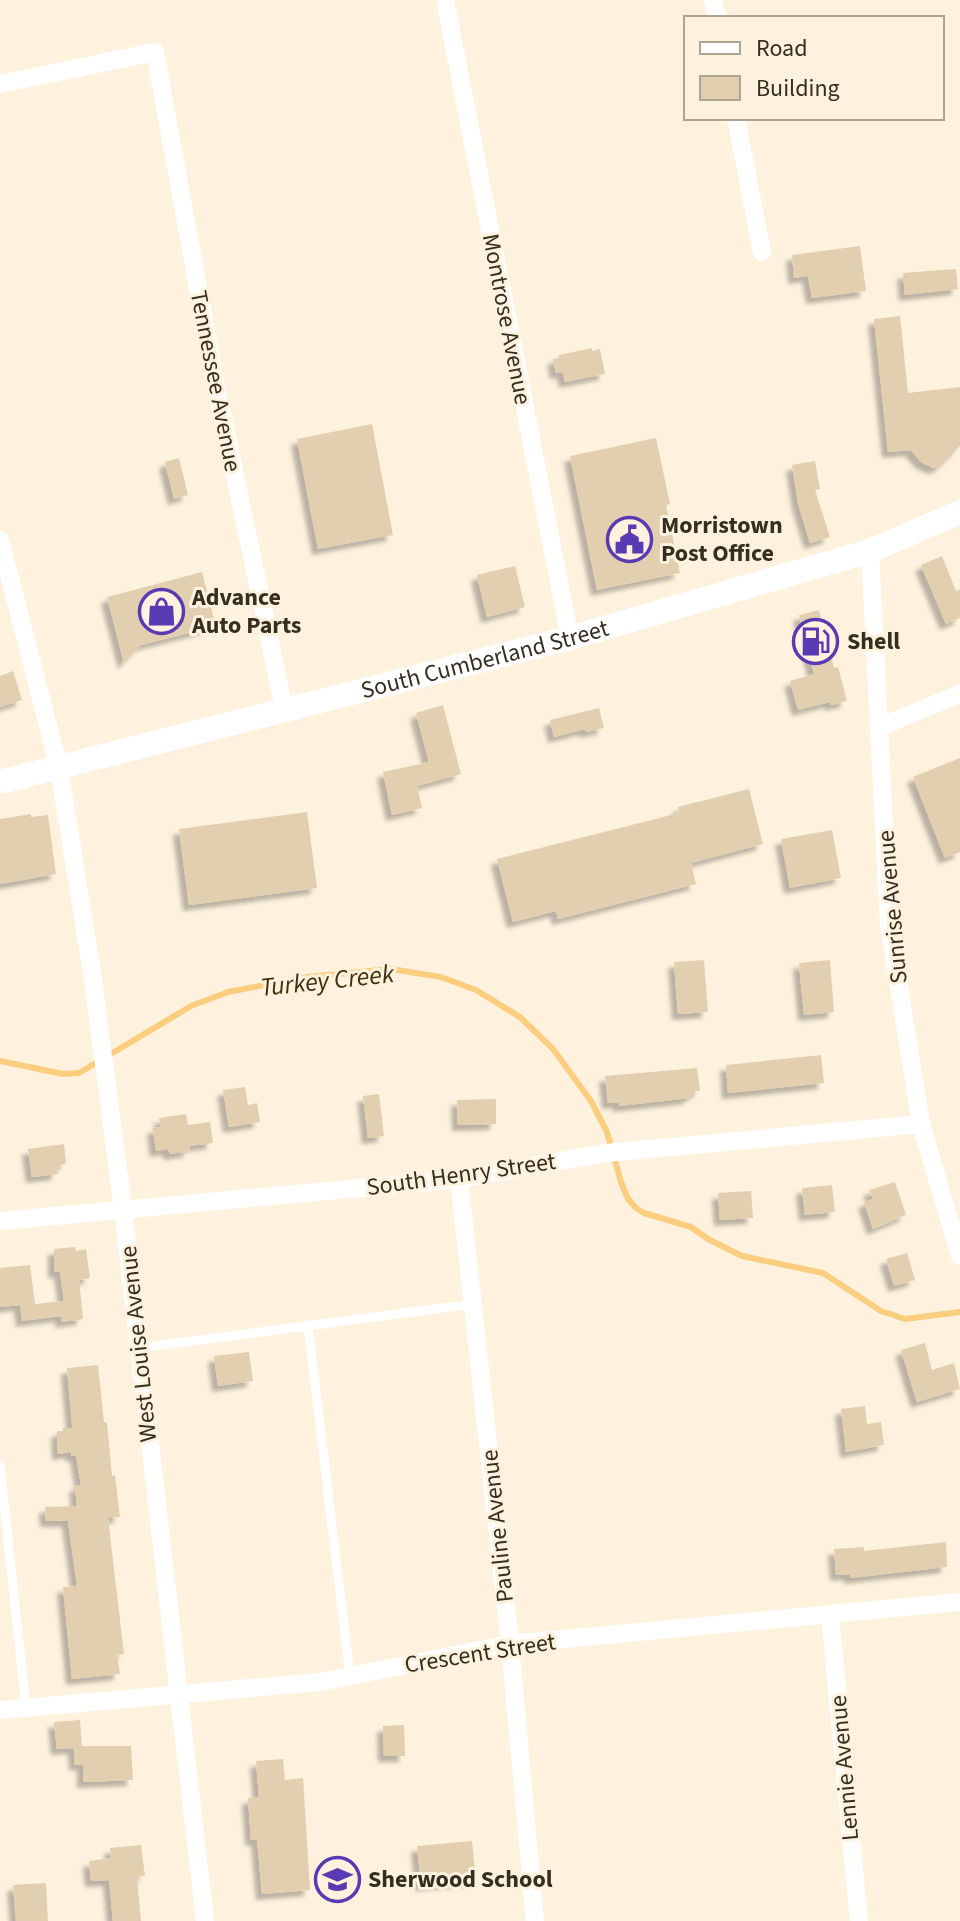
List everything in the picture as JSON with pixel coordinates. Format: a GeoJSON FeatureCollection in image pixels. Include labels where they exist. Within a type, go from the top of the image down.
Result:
{"type":"FeatureCollection","features":[{"type":"Feature","properties":{"kind":"main road","name":"South Cumberland Street"},"geometry":{"type":"LineString","coordinates":[[0,782],[570,638],[870,551],[960,512]]}},
{"type":"Feature","properties":{"kind":"street","name":"Montrose Avenue"},"geometry":{"type":"LineString","coordinates":[[445,0],[570,638]]}},
{"type":"Feature","properties":{"kind":"street","name":"Tennessee Avenue"},"geometry":{"type":"LineString","coordinates":[[0,84],[155,52],[215,381],[284,708]]}},
{"type":"Feature","properties":{"kind":"street"},"geometry":{"type":"LineString","coordinates":[[736,120],[762,252]]}},
{"type":"Feature","properties":{"kind":"street","name":"West Louise Avenue"},"geometry":{"type":"LineString","coordinates":[[0,540],[59,768],[92,973],[123,1208],[205,1921]]}},
{"type":"Feature","properties":{"kind":"street","name":"Sunrise Avenue"},"geometry":{"type":"LineString","coordinates":[[870,551],[889,924],[921,1124],[960,1256]]}},
{"type":"Feature","properties":{"kind":"street"},"geometry":{"type":"LineString","coordinates":[[879,727],[960,694]]}},
{"type":"Feature","properties":{"kind":"street","name":"South Henry Street"},"geometry":{"type":"LineString","coordinates":[[0,1221],[459,1179],[606,1153],[921,1124]]}},
{"type":"Feature","properties":{"kind":"street","name":"Pauline Avenue"},"geometry":{"type":"LineString","coordinates":[[459,1179],[510,1644],[535,1921]]}},
{"type":"Feature","properties":{"kind":"street","name":"Crescent Street"},"geometry":{"type":"LineString","coordinates":[[0,1710],[320,1682],[510,1644],[960,1602]]}},
{"type":"Feature","properties":{"kind":"street","name":"Lennie Avenue"},"geometry":{"type":"LineString","coordinates":[[830,1614],[859,1921]]}},
{"type":"Feature","properties":{"kind":"lane"},"geometry":{"type":"LineString","coordinates":[[139,1348],[473,1304]]}},
{"type":"Feature","properties":{"kind":"lane"},"geometry":{"type":"LineString","coordinates":[[308,1325],[350,1676]]}},
{"type":"Feature","properties":{"kind":"lane"},"geometry":{"type":"LineString","coordinates":[[0,1465],[26,1708]]}},
{"type":"Feature","properties":{"kind":"building"},"geometry":{"type":"Polygon","coordinates":[[[860,246],[866,291],[812,298],[808,276],[794,278],[792,255],[860,246]]]}},
{"type":"Feature","properties":{"kind":"building"},"geometry":{"type":"Polygon","coordinates":[[[956,269],[958,289],[905,295],[903,273],[956,269]]]}},
{"type":"Feature","properties":{"kind":"building"},"geometry":{"type":"Polygon","coordinates":[[[900,316],[908,393],[960,387],[960,446],[939,467],[933,468],[921,462],[911,450],[888,452],[874,319],[900,316]]]}},
{"type":"Feature","properties":{"kind":"building"},"geometry":{"type":"Polygon","coordinates":[[[592,348],[592,351],[600,349],[605,374],[565,382],[563,372],[556,373],[553,359],[592,348]]]}},
{"type":"Feature","properties":{"kind":"building"},"geometry":{"type":"Polygon","coordinates":[[[372,424],[393,535],[318,549],[297,439],[372,424]]]}},
{"type":"Feature","properties":{"kind":"building","name":"Morristown Post Office"},"geometry":{"type":"Polygon","coordinates":[[[656,438],[680,573],[597,590],[570,456],[656,438]]]}},
{"type":"Feature","properties":{"kind":"building"},"geometry":{"type":"Polygon","coordinates":[[[179,458],[188,495],[174,499],[165,462],[179,458]]]}},
{"type":"Feature","properties":{"kind":"building"},"geometry":{"type":"Polygon","coordinates":[[[815,461],[820,489],[815,490],[830,537],[810,543],[798,503],[792,465],[815,461]]]}},
{"type":"Feature","properties":{"kind":"building"},"geometry":{"type":"Polygon","coordinates":[[[942,556],[956,591],[960,589],[960,618],[946,624],[921,565],[942,556]]]}},
{"type":"Feature","properties":{"kind":"building"},"geometry":{"type":"Polygon","coordinates":[[[515,566],[525,607],[487,617],[477,575],[515,566]]]}},
{"type":"Feature","properties":{"kind":"building","name":"Advance Auto Parts"},"geometry":{"type":"Polygon","coordinates":[[[202,572],[216,626],[141,645],[124,663],[107,597],[202,572]]]}},
{"type":"Feature","properties":{"kind":"building","name":"Shell"},"geometry":{"type":"Polygon","coordinates":[[[819,610],[834,668],[838,667],[847,701],[798,710],[790,681],[814,674],[799,615],[819,610]]]}},
{"type":"Feature","properties":{"kind":"building"},"geometry":{"type":"Polygon","coordinates":[[[13,671],[22,700],[0,707],[0,676],[13,671]]]}},
{"type":"Feature","properties":{"kind":"building"},"geometry":{"type":"Polygon","coordinates":[[[443,705],[461,774],[417,786],[422,808],[392,815],[383,772],[429,762],[416,713],[443,705]]]}},
{"type":"Feature","properties":{"kind":"building"},"geometry":{"type":"Polygon","coordinates":[[[599,708],[604,728],[554,737],[550,720],[599,708]]]}},
{"type":"Feature","properties":{"kind":"building"},"geometry":{"type":"Polygon","coordinates":[[[960,758],[960,852],[945,858],[913,777],[960,758]]]}},
{"type":"Feature","properties":{"kind":"building"},"geometry":{"type":"Polygon","coordinates":[[[749,789],[763,844],[691,863],[696,884],[558,919],[556,911],[513,922],[497,859],[679,813],[678,807],[749,789]]]}},
{"type":"Feature","properties":{"kind":"building"},"geometry":{"type":"Polygon","coordinates":[[[307,812],[317,888],[189,905],[179,829],[307,812]]]}},
{"type":"Feature","properties":{"kind":"building"},"geometry":{"type":"Polygon","coordinates":[[[31,814],[31,817],[48,815],[56,874],[0,884],[0,819],[31,814]]]}},
{"type":"Feature","properties":{"kind":"building"},"geometry":{"type":"Polygon","coordinates":[[[832,830],[841,878],[790,888],[781,839],[832,830]]]}},
{"type":"Feature","properties":{"kind":"building"},"geometry":{"type":"Polygon","coordinates":[[[704,960],[708,1012],[678,1014],[674,962],[704,960]]]}},
{"type":"Feature","properties":{"kind":"building"},"geometry":{"type":"Polygon","coordinates":[[[830,960],[834,1012],[804,1015],[799,963],[830,960]]]}},
{"type":"Feature","properties":{"kind":"building"},"geometry":{"type":"Polygon","coordinates":[[[821,1055],[824,1083],[728,1093],[726,1065],[821,1055]]]}},
{"type":"Feature","properties":{"kind":"building"},"geometry":{"type":"Polygon","coordinates":[[[697,1068],[700,1091],[695,1091],[690,1098],[619,1106],[619,1102],[608,1103],[605,1076],[697,1068]]]}},
{"type":"Feature","properties":{"kind":"building"},"geometry":{"type":"Polygon","coordinates":[[[245,1087],[248,1105],[257,1103],[260,1122],[229,1127],[223,1090],[245,1087]]]}},
{"type":"Feature","properties":{"kind":"building"},"geometry":{"type":"Polygon","coordinates":[[[379,1094],[384,1136],[368,1138],[363,1096],[379,1094]]]}},
{"type":"Feature","properties":{"kind":"building"},"geometry":{"type":"Polygon","coordinates":[[[496,1099],[496,1124],[458,1125],[457,1100],[496,1099]]]}},
{"type":"Feature","properties":{"kind":"building"},"geometry":{"type":"Polygon","coordinates":[[[186,1114],[188,1125],[210,1122],[213,1143],[189,1146],[190,1151],[170,1154],[168,1149],[156,1151],[153,1128],[161,1127],[159,1118],[186,1114]]]}},
{"type":"Feature","properties":{"kind":"building"},"geometry":{"type":"Polygon","coordinates":[[[64,1144],[66,1163],[57,1167],[58,1174],[32,1177],[28,1149],[64,1144]]]}},
{"type":"Feature","properties":{"kind":"building"},"geometry":{"type":"Polygon","coordinates":[[[895,1182],[906,1215],[873,1229],[864,1202],[873,1199],[869,1190],[895,1182]]]}},
{"type":"Feature","properties":{"kind":"building"},"geometry":{"type":"Polygon","coordinates":[[[832,1185],[835,1212],[805,1215],[802,1188],[832,1185]]]}},
{"type":"Feature","properties":{"kind":"building"},"geometry":{"type":"Polygon","coordinates":[[[751,1191],[753,1218],[720,1220],[718,1193],[751,1191]]]}},
{"type":"Feature","properties":{"kind":"building"},"geometry":{"type":"Polygon","coordinates":[[[75,1247],[76,1251],[86,1249],[90,1278],[79,1280],[83,1319],[61,1322],[61,1316],[22,1321],[20,1305],[0,1307],[0,1268],[30,1265],[35,1304],[64,1301],[60,1272],[54,1272],[54,1249],[75,1247]]]}},
{"type":"Feature","properties":{"kind":"building"},"geometry":{"type":"Polygon","coordinates":[[[907,1253],[915,1280],[894,1286],[886,1259],[907,1253]]]}},
{"type":"Feature","properties":{"kind":"building"},"geometry":{"type":"Polygon","coordinates":[[[925,1343],[932,1370],[954,1363],[960,1389],[917,1402],[901,1350],[925,1343]]]}},
{"type":"Feature","properties":{"kind":"building"},"geometry":{"type":"Polygon","coordinates":[[[249,1352],[253,1381],[218,1386],[214,1356],[249,1352]]]}},
{"type":"Feature","properties":{"kind":"building"},"geometry":{"type":"Polygon","coordinates":[[[98,1365],[120,1517],[108,1518],[124,1654],[117,1655],[120,1674],[72,1679],[63,1587],[77,1586],[68,1521],[46,1521],[45,1507],[77,1506],[75,1486],[81,1485],[76,1455],[71,1456],[72,1452],[58,1454],[57,1431],[72,1428],[67,1368],[98,1365]]]}},
{"type":"Feature","properties":{"kind":"building"},"geometry":{"type":"Polygon","coordinates":[[[865,1406],[867,1424],[881,1422],[884,1445],[846,1452],[841,1409],[865,1406]]]}},
{"type":"Feature","properties":{"kind":"building"},"geometry":{"type":"Polygon","coordinates":[[[946,1542],[947,1567],[850,1578],[850,1574],[836,1575],[834,1549],[864,1547],[864,1551],[946,1542]]]}},
{"type":"Feature","properties":{"kind":"building"},"geometry":{"type":"Polygon","coordinates":[[[80,1720],[82,1746],[131,1746],[133,1780],[83,1782],[83,1764],[75,1765],[74,1748],[57,1749],[54,1722],[80,1720]]]}},
{"type":"Feature","properties":{"kind":"building"},"geometry":{"type":"Polygon","coordinates":[[[404,1725],[405,1756],[384,1756],[383,1726],[404,1725]]]}},
{"type":"Feature","properties":{"kind":"building"},"geometry":{"type":"Polygon","coordinates":[[[283,1759],[285,1780],[303,1778],[310,1890],[262,1894],[257,1839],[251,1840],[248,1798],[259,1797],[256,1761],[283,1759]]]}},
{"type":"Feature","properties":{"kind":"building"},"geometry":{"type":"Polygon","coordinates":[[[472,1841],[476,1880],[421,1885],[417,1846],[472,1841]]]}},
{"type":"Feature","properties":{"kind":"building"},"geometry":{"type":"Polygon","coordinates":[[[141,1845],[145,1876],[137,1877],[141,1921],[113,1921],[109,1880],[91,1881],[89,1861],[111,1858],[110,1848],[141,1845]]]}},
{"type":"Feature","properties":{"kind":"building"},"geometry":{"type":"Polygon","coordinates":[[[46,1883],[48,1921],[16,1921],[13,1885],[46,1883]]]}},
{"type":"Feature","properties":{"kind":"waterway","name":"Turkey Creek"},"geometry":{"type":"LineString","coordinates":[[0,1061],[63,1074],[79,1073],[191,1006],[228,992],[307,977],[391,969],[441,977],[476,990],[520,1017],[553,1049],[591,1101],[607,1132],[628,1199],[636,1208],[691,1227],[742,1256],[823,1273],[881,1311],[905,1319],[960,1312]]}},
{"type":"Feature","properties":{"kind":"place","name":"Morristown Post Office"},"geometry":{"type":"Point","coordinates":[630,539]}},
{"type":"Feature","properties":{"kind":"place","name":"Advance Auto Parts"},"geometry":{"type":"Point","coordinates":[161,611]}},
{"type":"Feature","properties":{"kind":"place","name":"Shell"},"geometry":{"type":"Point","coordinates":[816,641]}},
{"type":"Feature","properties":{"kind":"place","name":"Sherwood School"},"geometry":{"type":"Point","coordinates":[337,1879]}}]}
